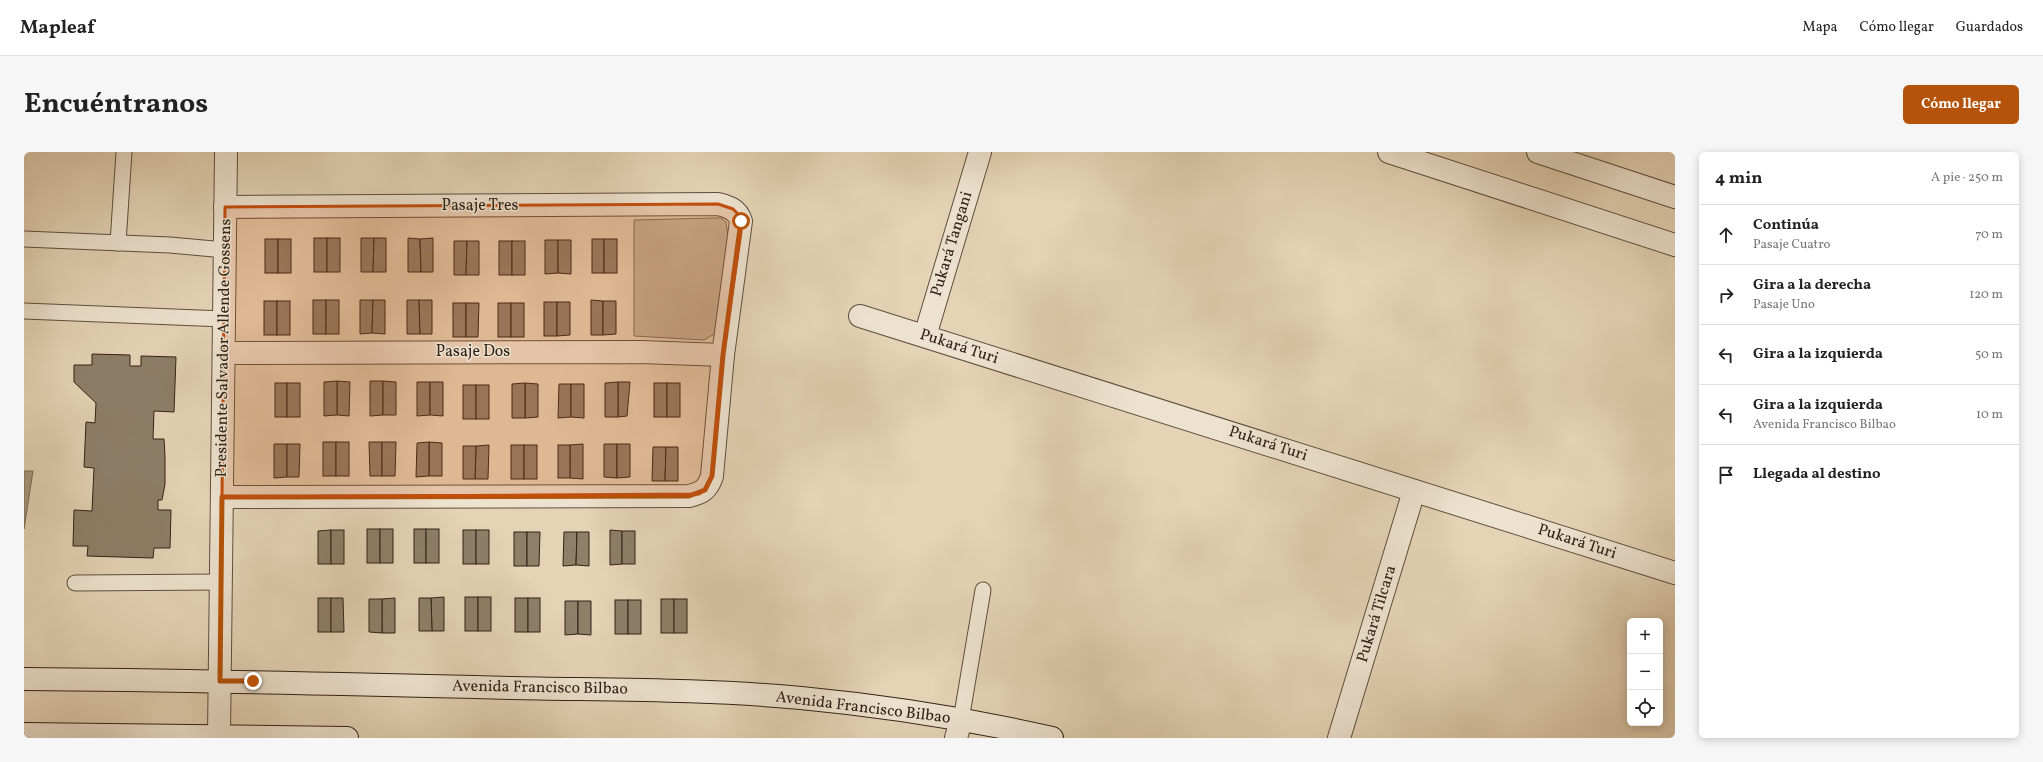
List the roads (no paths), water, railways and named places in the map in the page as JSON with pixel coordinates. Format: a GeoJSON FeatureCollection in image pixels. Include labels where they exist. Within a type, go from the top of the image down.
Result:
{"type":"FeatureCollection","features":[{"type":"Feature","properties":{"kind":"street","name":"Presidente Salvador Allende Gossens"},"geometry":{"type":"LineString","coordinates":[[219,736],[226,152]]}},
{"type":"Feature","properties":{"kind":"street","name":"Pukará Tangani"},"geometry":{"type":"LineString","coordinates":[[925,336],[980,152]]}},
{"type":"Feature","properties":{"kind":"street"},"geometry":{"type":"LineString","coordinates":[[1390,152],[1675,245]]}},
{"type":"Feature","properties":{"kind":"street"},"geometry":{"type":"LineString","coordinates":[[1538,152],[1675,197]]}},
{"type":"Feature","properties":{"kind":"street","name":"Pasaje Tres"},"geometry":{"type":"LineString","coordinates":[[225,207],[718,204],[733,208],[741,221],[723,355]]}},
{"type":"Feature","properties":{"kind":"street","name":"Pukará Turi"},"geometry":{"type":"LineString","coordinates":[[860,316],[1675,573]]}},
{"type":"Feature","properties":{"kind":"street","name":"Pasaje Dos"},"geometry":{"type":"LineString","coordinates":[[224,353],[641,352],[723,355]]}},
{"type":"Feature","properties":{"kind":"street"},"geometry":{"type":"LineString","coordinates":[[222,497],[689,496],[705,490],[712,476],[723,355]]}},
{"type":"Feature","properties":{"kind":"street","name":"Pukará Tilcara"},"geometry":{"type":"LineString","coordinates":[[1339,738],[1414,491]]}},
{"type":"Feature","properties":{"kind":"street","name":"Avenida Francisco Bilbao"},"geometry":{"type":"LineString","coordinates":[[24,679],[220,681],[717,693],[800,698],[875,706],[959,729],[1052,738]]}},
{"type":"Feature","properties":{"kind":"street"},"geometry":{"type":"LineString","coordinates":[[24,734],[347,738]]}},
{"type":"Feature","properties":{"kind":"lane"},"geometry":{"type":"LineString","coordinates":[[118,243],[124,152]]}},
{"type":"Feature","properties":{"kind":"lane"},"geometry":{"type":"LineString","coordinates":[[24,239],[225,250]]}},
{"type":"Feature","properties":{"kind":"lane"},"geometry":{"type":"LineString","coordinates":[[24,311],[224,319]]}},
{"type":"Feature","properties":{"kind":"lane"},"geometry":{"type":"LineString","coordinates":[[75,583],[222,582]]}},
{"type":"Feature","properties":{"kind":"lane"},"geometry":{"type":"LineString","coordinates":[[959,729],[983,590]]}}]}
